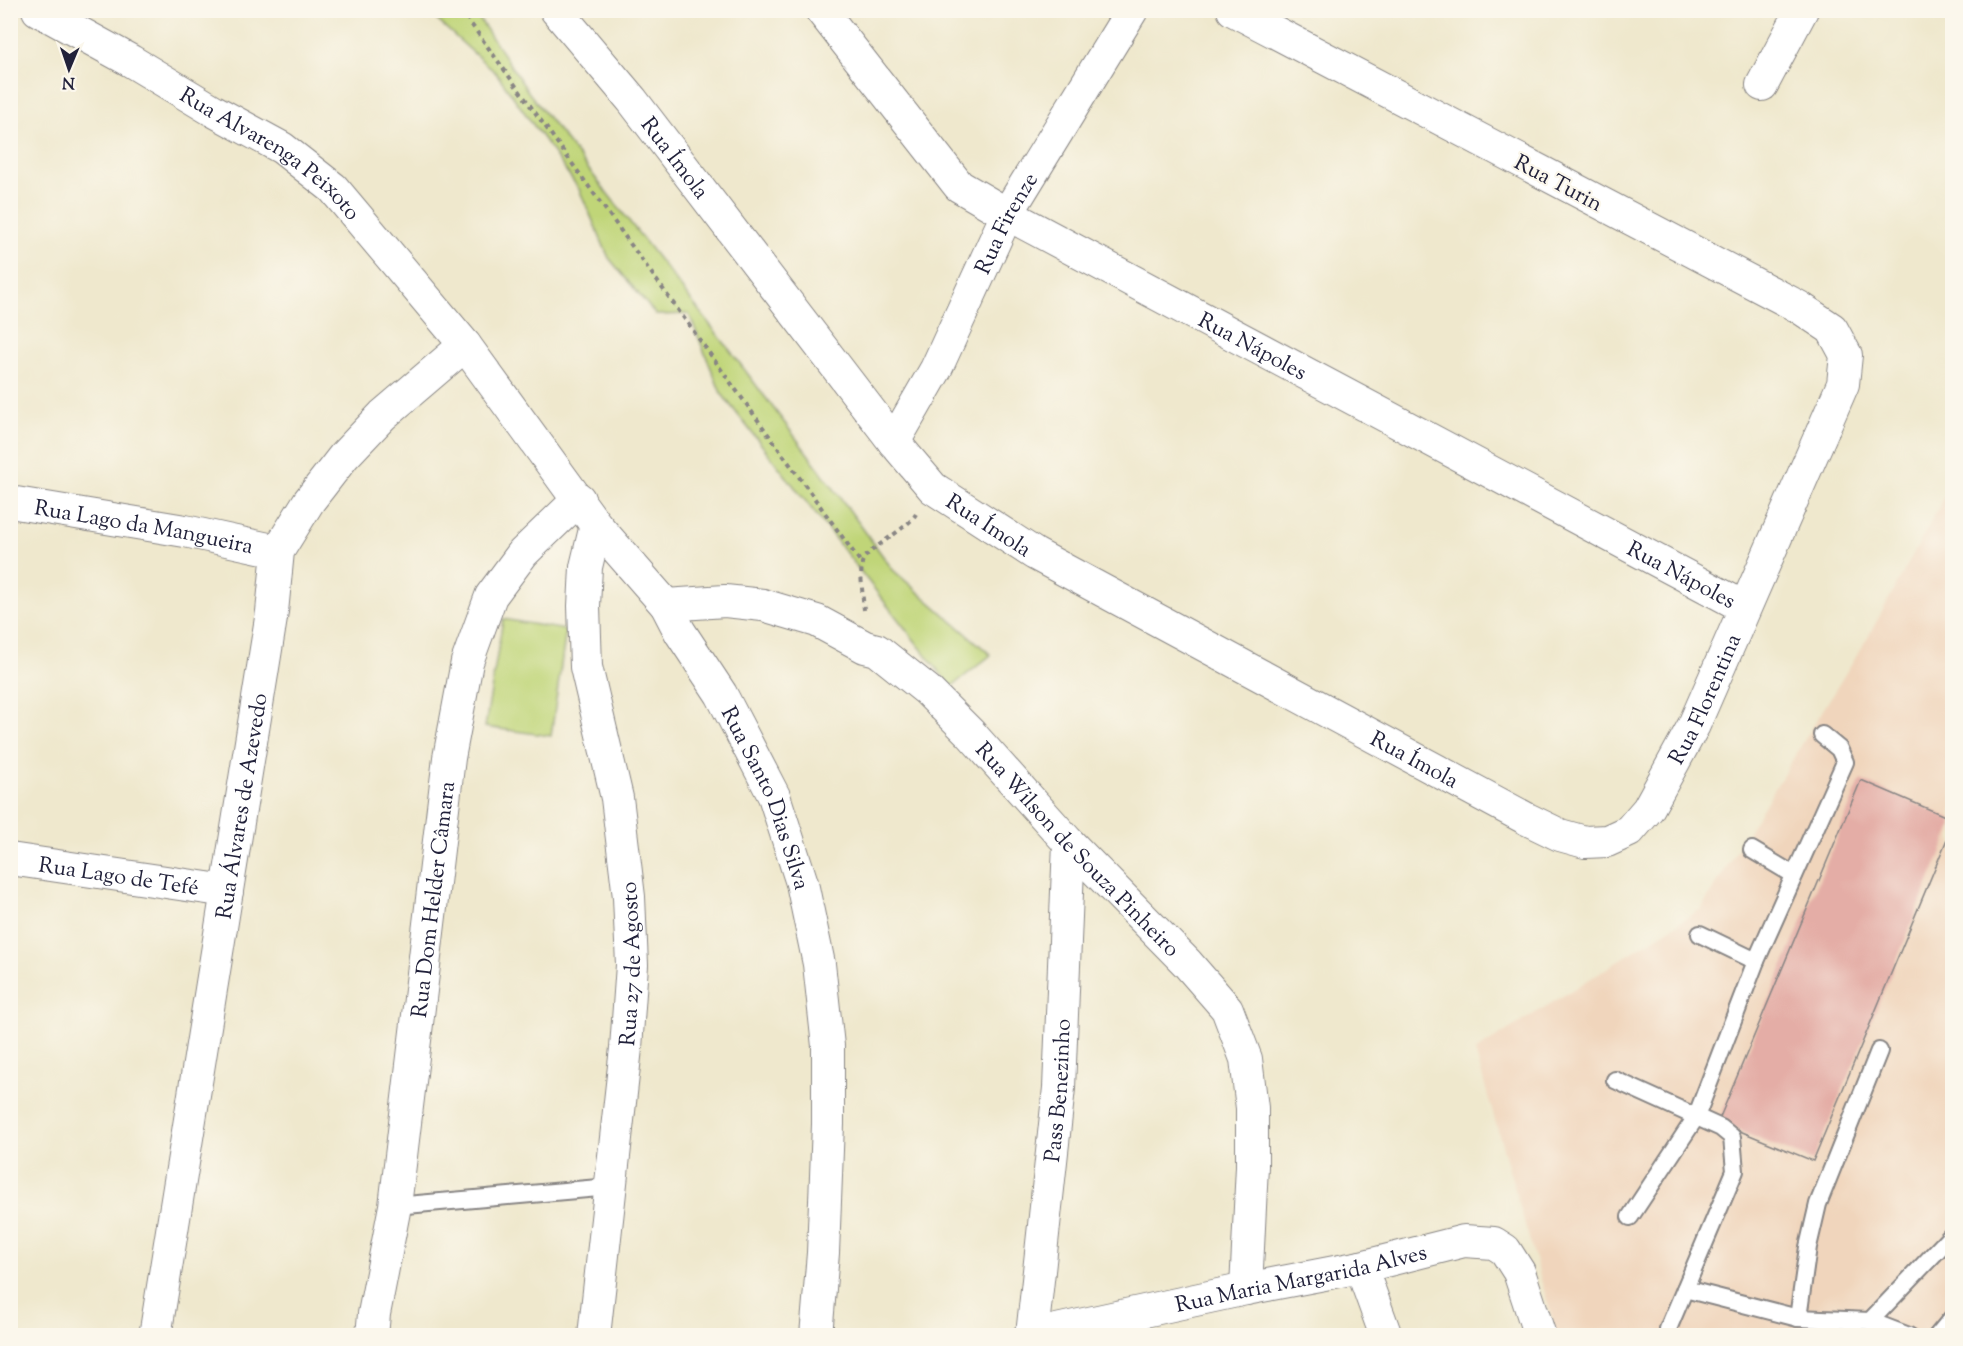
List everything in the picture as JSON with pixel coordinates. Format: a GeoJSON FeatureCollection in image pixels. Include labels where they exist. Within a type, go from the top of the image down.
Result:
{"type":"FeatureCollection","features":[{"type":"Feature","properties":{"kind":"street","name":"Rua Alvarenga Peixoto"},"geometry":{"type":"LineString","coordinates":[[38,10],[282,148],[333,188],[465,345]]}},
{"type":"Feature","properties":{"kind":"street","name":"Rua Ímola"},"geometry":{"type":"LineString","coordinates":[[556,10],[632,100],[894,442],[933,488],[1035,554],[1527,819],[1560,835],[1585,842]]}},
{"type":"Feature","properties":{"kind":"street","name":"Rua Nápoles"},"geometry":{"type":"LineString","coordinates":[[821,10],[959,186],[1007,214],[1744,607]]}},
{"type":"Feature","properties":{"kind":"street","name":"Rua Firenze"},"geometry":{"type":"LineString","coordinates":[[894,442],[936,369],[1007,214],[1132,10]]}},
{"type":"Feature","properties":{"kind":"street","name":"Rua Turin"},"geometry":{"type":"LineString","coordinates":[[1233,10],[1799,307],[1832,329],[1846,355],[1843,384]]}},
{"type":"Feature","properties":{"kind":"street"},"geometry":{"type":"LineString","coordinates":[[1762,85],[1802,10]]}},
{"type":"Feature","properties":{"kind":"street","name":"Rua Santo Dias Silva"},"geometry":{"type":"LineString","coordinates":[[465,345],[596,525],[666,605],[680,632],[721,694],[774,796],[805,895],[819,964],[828,1046],[828,1124],[823,1253],[816,1335]]}},
{"type":"Feature","properties":{"kind":"street","name":"Rua Álvares de Azevedo"},"geometry":{"type":"LineString","coordinates":[[155,1335],[272,612],[278,551],[309,501],[344,456],[383,415],[465,345]]}},
{"type":"Feature","properties":{"kind":"street","name":"Rua Florentina"},"geometry":{"type":"LineString","coordinates":[[1585,842],[1607,841],[1629,831],[1648,808],[1694,724],[1843,384]]}},
{"type":"Feature","properties":{"kind":"street","name":"Rua Dom Helder Câmara"},"geometry":{"type":"LineString","coordinates":[[372,1335],[395,1206],[449,758],[467,662],[491,596],[523,553],[579,499]]}},
{"type":"Feature","properties":{"kind":"street","name":"Rua Lago da Mangueira"},"geometry":{"type":"LineString","coordinates":[[10,502],[185,531],[278,551]]}},
{"type":"Feature","properties":{"kind":"street","name":"Rua 27 de Agosto"},"geometry":{"type":"LineString","coordinates":[[594,1335],[626,1048],[632,965],[629,897],[617,798],[586,666],[584,606],[586,567],[596,525]]}},
{"type":"Feature","properties":{"kind":"street","name":"Rua Wilson de Souza Pinheiro"},"geometry":{"type":"LineString","coordinates":[[666,605],[725,601],[763,605],[817,621],[865,647],[877,650],[927,690],[971,734],[1068,843],[1187,963],[1227,1009],[1246,1059],[1252,1108],[1252,1166],[1246,1289]]}},
{"type":"Feature","properties":{"kind":"street","name":"Pass Benezinho"},"geometry":{"type":"LineString","coordinates":[[1030,1335],[1059,1088],[1068,843]]}},
{"type":"Feature","properties":{"kind":"street","name":"Rua Lago de Tefé"},"geometry":{"type":"LineString","coordinates":[[10,859],[227,891]]}},
{"type":"Feature","properties":{"kind":"street","name":"Rua Maria Margarida Alves"},"geometry":{"type":"LineString","coordinates":[[1030,1335],[1361,1267],[1464,1241],[1494,1243],[1505,1250],[1519,1272],[1540,1335]]}},
{"type":"Feature","properties":{"kind":"street"},"geometry":{"type":"LineString","coordinates":[[1361,1267],[1386,1335]]}},
{"type":"Feature","properties":{"kind":"lane"},"geometry":{"type":"LineString","coordinates":[[1630,1216],[1696,1117],[1756,961],[1845,762],[1839,749],[1822,735]]}},
{"type":"Feature","properties":{"kind":"lane"},"geometry":{"type":"LineString","coordinates":[[1752,850],[1794,875]]}},
{"type":"Feature","properties":{"kind":"lane"},"geometry":{"type":"LineString","coordinates":[[1700,934],[1756,961]]}},
{"type":"Feature","properties":{"kind":"lane"},"geometry":{"type":"LineString","coordinates":[[1798,1318],[1808,1247],[1818,1204],[1879,1051]]}},
{"type":"Feature","properties":{"kind":"lane"},"geometry":{"type":"LineString","coordinates":[[1615,1080],[1721,1128],[1732,1137],[1735,1171],[1668,1329]]}},
{"type":"Feature","properties":{"kind":"lane"},"geometry":{"type":"LineString","coordinates":[[395,1206],[610,1187]]}},
{"type":"Feature","properties":{"kind":"lane"},"geometry":{"type":"LineString","coordinates":[[1870,1321],[1953,1235]]}},
{"type":"Feature","properties":{"kind":"lane"},"geometry":{"type":"LineString","coordinates":[[1685,1290],[1798,1318],[1870,1321],[1909,1335]]}},
{"type":"Feature","properties":{"kind":"lane"},"geometry":{"type":"LineString","coordinates":[[1936,1335],[1953,1318]]}},
{"type":"Feature","properties":{"kind":"path"},"geometry":{"type":"LineString","coordinates":[[461,10],[862,564]]}},
{"type":"Feature","properties":{"kind":"path"},"geometry":{"type":"LineString","coordinates":[[865,647],[862,564],[866,555],[911,523]]}},
{"type":"Feature","properties":{"kind":"shaded area"},"geometry":{"type":"Polygon","coordinates":[[[1952,483],[1952,1335],[1557,1335],[1475,1051],[1701,909],[1872,630],[1952,483]]]}},
{"type":"Feature","properties":{"kind":"green space"},"geometry":{"type":"Polygon","coordinates":[[[427,11],[474,11],[529,93],[729,349],[893,570],[991,655],[951,687],[721,393],[689,314],[656,315],[609,258],[579,189],[497,74],[427,11]]]}},
{"type":"Feature","properties":{"kind":"green space"},"geometry":{"type":"Polygon","coordinates":[[[503,619],[566,630],[551,736],[485,727],[503,619]]]}},
{"type":"Feature","properties":{"kind":"building"},"geometry":{"type":"Polygon","coordinates":[[[1861,780],[1952,819],[1952,827],[1813,1161],[1718,1122],[1861,780]]]}}]}
